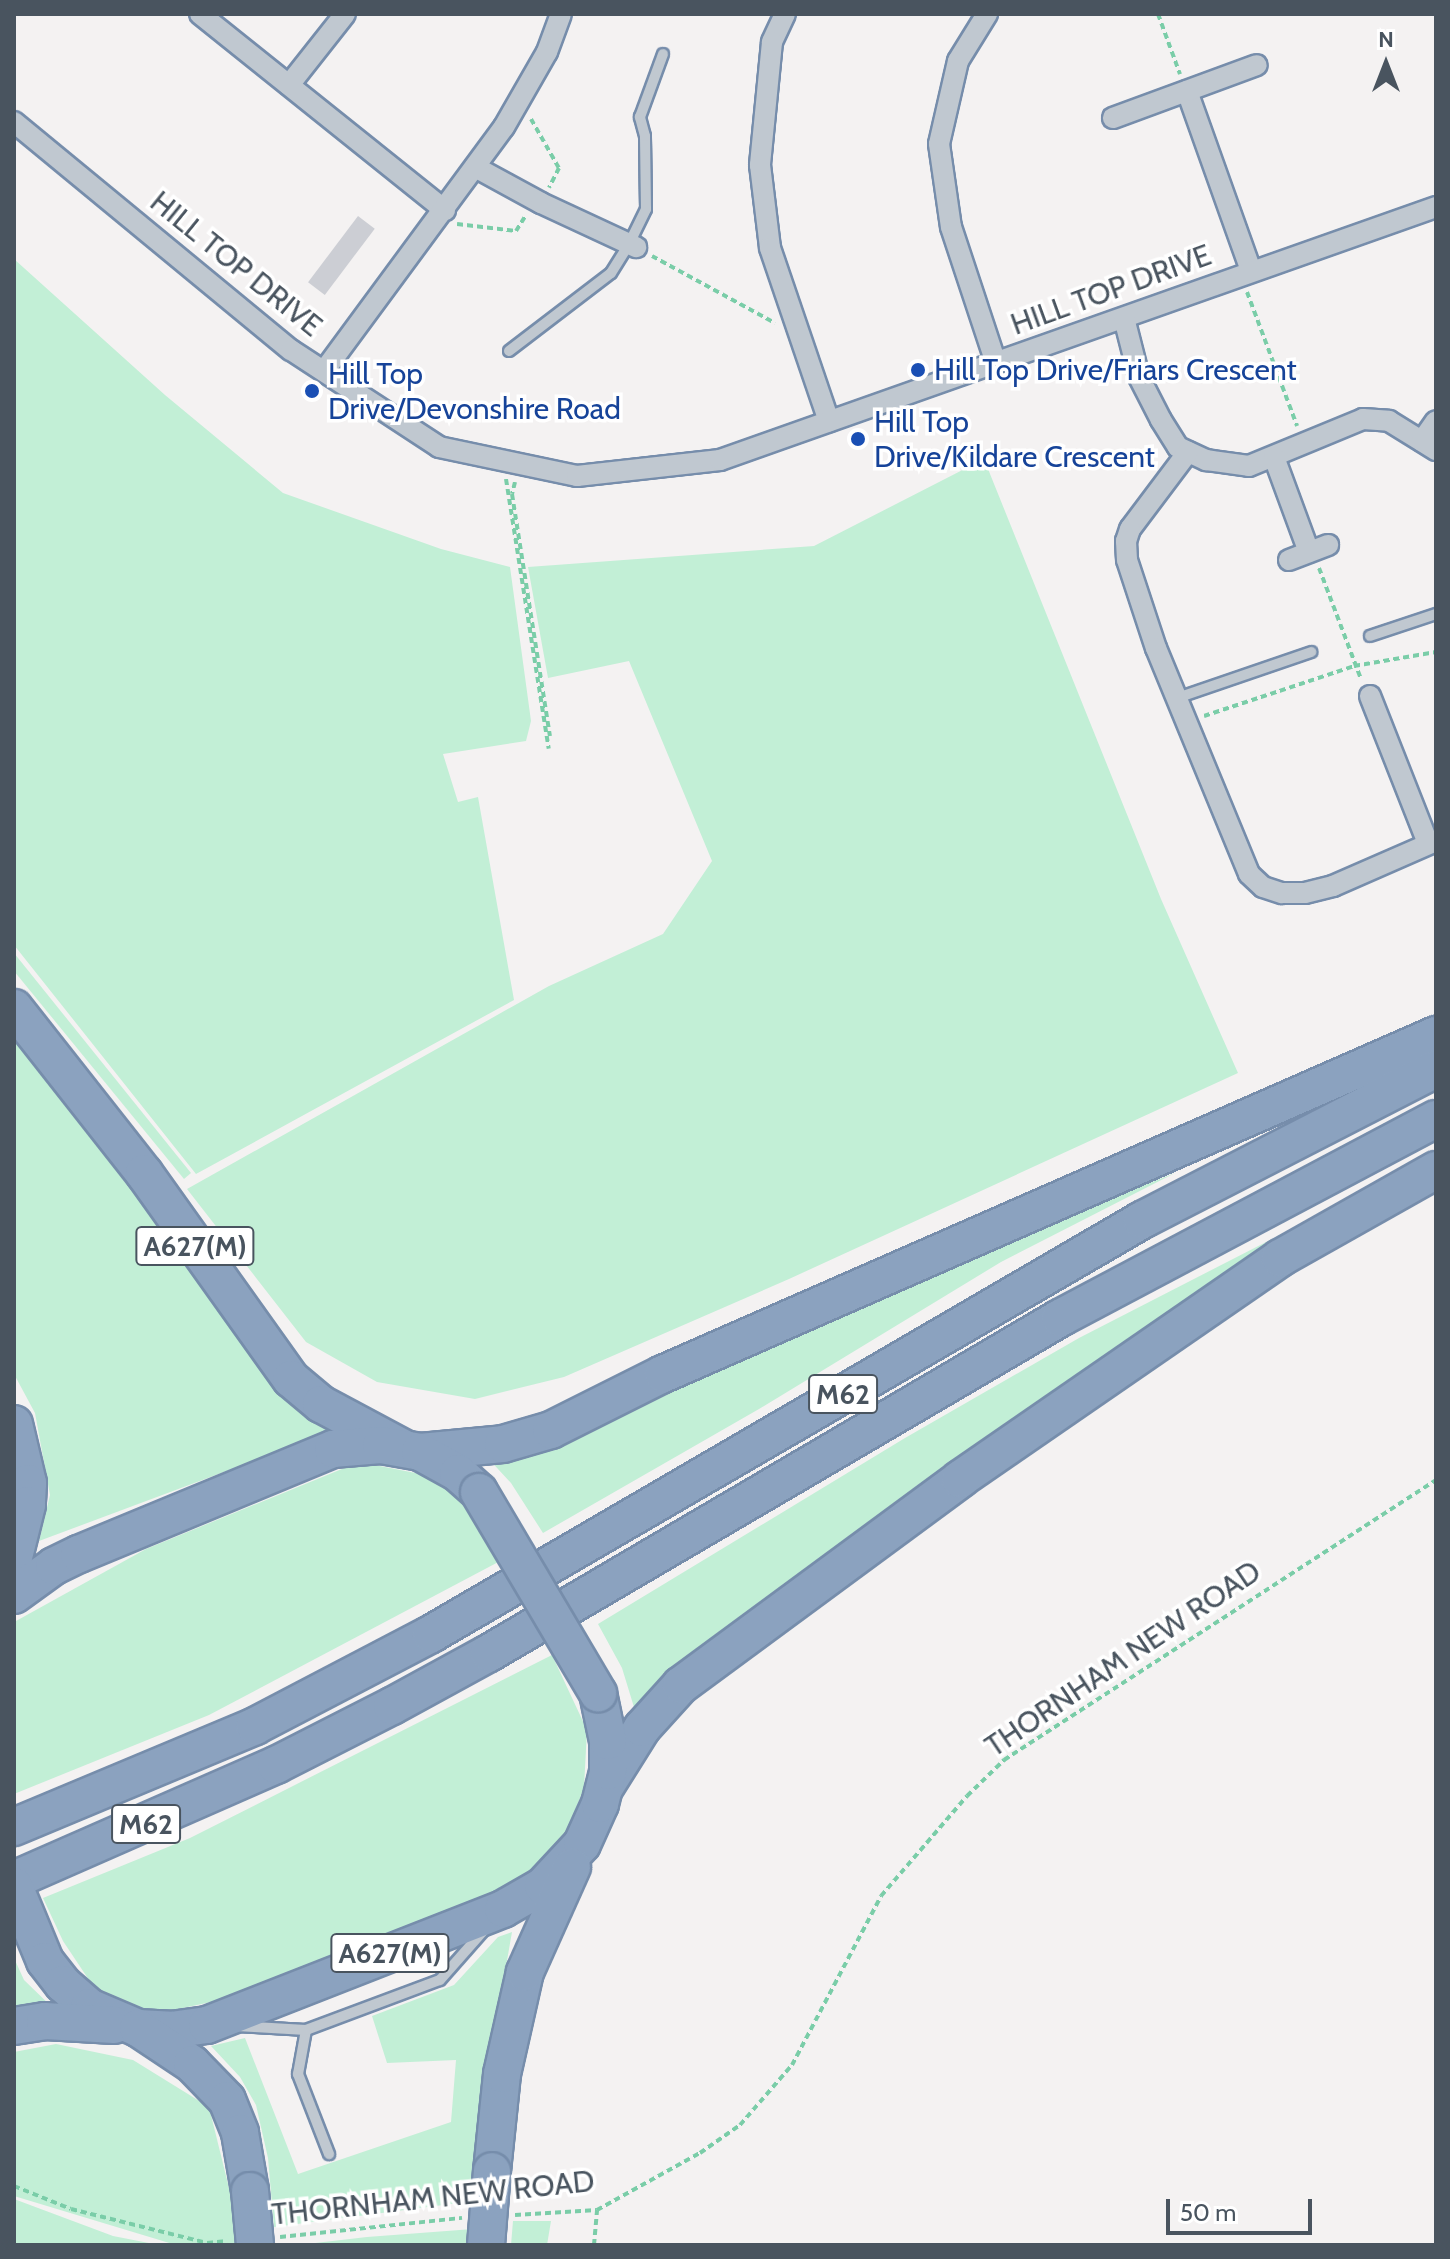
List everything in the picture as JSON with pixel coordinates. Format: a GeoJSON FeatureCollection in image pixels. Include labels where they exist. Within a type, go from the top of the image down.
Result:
{"type":"FeatureCollection","features":[{"type":"Feature","properties":{"kind":"highway","name":"A627(M)"},"geometry":{"type":"LineString","coordinates":[[14,1008],[144,1173],[291,1379],[330,1410],[458,1473],[479,1492],[598,1693],[608,1741],[605,1787],[525,1972],[502,2074],[486,2226]]}},
{"type":"Feature","properties":{"kind":"highway"},"geometry":{"type":"LineString","coordinates":[[413,1450],[503,1444],[551,1430],[663,1374],[1436,1035]]}},
{"type":"Feature","properties":{"kind":"highway","name":"M62"},"geometry":{"type":"LineString","coordinates":[[14,1827],[255,1726],[431,1634],[1142,1220],[1436,1069]]}},
{"type":"Feature","properties":{"kind":"highway","name":"M62"},"geometry":{"type":"LineString","coordinates":[[14,1883],[276,1765],[392,1706],[489,1653],[1060,1318],[1436,1119]]}},
{"type":"Feature","properties":{"kind":"highway"},"geometry":{"type":"LineString","coordinates":[[605,1787],[651,1717],[681,1685],[960,1479],[1280,1258],[1436,1170]]}},
{"type":"Feature","properties":{"kind":"highway"},"geometry":{"type":"LineString","coordinates":[[14,1424],[28,1483],[27,1505],[14,1557]]}},
{"type":"Feature","properties":{"kind":"highway","name":"A627(M)"},"geometry":{"type":"LineString","coordinates":[[14,1595],[79,1554],[319,1453],[364,1445],[413,1450]]}},
{"type":"Feature","properties":{"kind":"highway","name":"A627(M)"},"geometry":{"type":"LineString","coordinates":[[133,2027],[171,2030],[207,2025],[503,1909],[543,1886],[582,1844]]}},
{"type":"Feature","properties":{"kind":"highway","name":"A627(M)"},"geometry":{"type":"LineString","coordinates":[[14,1883],[45,1961],[63,1984],[89,2007],[133,2027],[192,2064],[216,2085],[227,2100],[240,2133],[255,2241]]}},
{"type":"Feature","properties":{"kind":"highway"},"geometry":{"type":"LineString","coordinates":[[14,2026],[45,2021],[133,2027]]}},
{"type":"Feature","properties":{"kind":"street"},"geometry":{"type":"LineString","coordinates":[[200,14],[442,214]]}},
{"type":"Feature","properties":{"kind":"street"},"geometry":{"type":"LineString","coordinates":[[289,85],[345,14]]}},
{"type":"Feature","properties":{"kind":"street"},"geometry":{"type":"LineString","coordinates":[[324,371],[475,167],[547,52],[561,14]]}},
{"type":"Feature","properties":{"kind":"street"},"geometry":{"type":"LineString","coordinates":[[785,14],[772,42],[760,165],[770,248],[829,421]]}},
{"type":"Feature","properties":{"kind":"street"},"geometry":{"type":"LineString","coordinates":[[987,14],[958,61],[939,144],[951,227],[996,363]]}},
{"type":"Feature","properties":{"kind":"street"},"geometry":{"type":"LineString","coordinates":[[1113,118],[1257,65]]}},
{"type":"Feature","properties":{"kind":"street"},"geometry":{"type":"LineString","coordinates":[[1187,91],[1246,273]]}},
{"type":"Feature","properties":{"kind":"street","name":"HILL TOP DRIVE"},"geometry":{"type":"LineString","coordinates":[[14,122],[291,350],[439,447],[577,476],[720,460],[1436,207]]}},
{"type":"Feature","properties":{"kind":"street"},"geometry":{"type":"LineString","coordinates":[[475,167],[538,202],[633,246]]}},
{"type":"Feature","properties":{"kind":"street"},"geometry":{"type":"LineString","coordinates":[[1124,318],[1139,377],[1161,420],[1178,447],[1206,460],[1249,466],[1305,446],[1363,419],[1389,421],[1429,445],[1436,421]]}},
{"type":"Feature","properties":{"kind":"street"},"geometry":{"type":"LineString","coordinates":[[1188,452],[1142,512],[1126,541],[1127,560],[1186,722],[1249,874],[1263,887],[1282,893],[1305,893],[1333,886],[1432,842],[1370,696]]}},
{"type":"Feature","properties":{"kind":"street"},"geometry":{"type":"LineString","coordinates":[[1274,457],[1317,549],[1289,560]]}},
{"type":"Feature","properties":{"kind":"lane"},"geometry":{"type":"LineString","coordinates":[[509,351],[611,273],[633,246],[646,209],[645,136],[640,117],[663,54]]}},
{"type":"Feature","properties":{"kind":"lane"},"geometry":{"type":"LineString","coordinates":[[1370,636],[1436,614]]}},
{"type":"Feature","properties":{"kind":"lane"},"geometry":{"type":"LineString","coordinates":[[1177,698],[1311,652]]}},
{"type":"Feature","properties":{"kind":"lane"},"geometry":{"type":"LineString","coordinates":[[207,2025],[306,2030],[440,1980],[503,1909]]}},
{"type":"Feature","properties":{"kind":"lane"},"geometry":{"type":"LineString","coordinates":[[306,2030],[298,2074],[329,2154]]}},
{"type":"Feature","properties":{"kind":"path"},"geometry":{"type":"LineString","coordinates":[[1158,14],[1187,91]]}},
{"type":"Feature","properties":{"kind":"path"},"geometry":{"type":"LineString","coordinates":[[442,214],[516,231],[538,202],[559,168],[520,99]]}},
{"type":"Feature","properties":{"kind":"path"},"geometry":{"type":"LineString","coordinates":[[633,246],[800,337]]}},
{"type":"Feature","properties":{"kind":"path"},"geometry":{"type":"LineString","coordinates":[[1246,273],[1305,446]]}},
{"type":"Feature","properties":{"kind":"path"},"geometry":{"type":"LineString","coordinates":[[512,462],[512,494],[550,736]]}},
{"type":"Feature","properties":{"kind":"path"},"geometry":{"type":"LineString","coordinates":[[512,462],[549,749]]}},
{"type":"Feature","properties":{"kind":"path"},"geometry":{"type":"LineString","coordinates":[[1317,549],[1354,666],[1370,696]]}},
{"type":"Feature","properties":{"kind":"path"},"geometry":{"type":"LineString","coordinates":[[1186,722],[1354,666],[1436,652]]}},
{"type":"Feature","properties":{"kind":"path","name":"THORNHAM NEW ROAD"},"geometry":{"type":"LineString","coordinates":[[14,2186],[71,2209],[207,2243],[486,2226],[597,2210],[700,2153],[740,2125],[792,2065],[881,1896],[967,1796],[1004,1760],[1436,1480]]}},
{"type":"Feature","properties":{"kind":"path"},"geometry":{"type":"LineString","coordinates":[[594,2245],[597,2210]]}},
{"type":"Feature","properties":{"kind":"green space"},"geometry":{"type":"Polygon","coordinates":[[[14,259],[165,395],[283,493],[441,549],[510,567],[531,721],[526,741],[443,754],[458,802],[478,797],[514,1000],[196,1174],[14,945],[14,259]]]}},
{"type":"Feature","properties":{"kind":"green space"},"geometry":{"type":"Polygon","coordinates":[[[984,459],[1161,899],[1238,1073],[789,1279],[564,1377],[475,1399],[377,1382],[306,1342],[187,1189],[549,986],[663,934],[712,861],[629,661],[548,678],[528,567],[814,546],[984,459]]]}},
{"type":"Feature","properties":{"kind":"green space"},"geometry":{"type":"Polygon","coordinates":[[[14,953],[191,1173],[184,1179],[14,971],[14,953]]]}},
{"type":"Feature","properties":{"kind":"green space"},"geometry":{"type":"Polygon","coordinates":[[[14,1029],[244,1345],[334,1431],[39,1541],[50,1495],[35,1413],[14,1374],[14,1029]]]}},
{"type":"Feature","properties":{"kind":"green space"},"geometry":{"type":"Polygon","coordinates":[[[1175,1173],[1001,1262],[759,1409],[543,1533],[511,1483],[486,1456],[918,1274],[1175,1173]]]}},
{"type":"Feature","properties":{"kind":"green space"},"geometry":{"type":"Polygon","coordinates":[[[1377,1185],[637,1717],[622,1668],[598,1624],[905,1438],[1079,1338],[1377,1185]]]}},
{"type":"Feature","properties":{"kind":"green space"},"geometry":{"type":"Polygon","coordinates":[[[359,1462],[431,1476],[485,1523],[504,1559],[209,1715],[14,1794],[16,1621],[146,1549],[359,1462]]]}},
{"type":"Feature","properties":{"kind":"green space"},"geometry":{"type":"Polygon","coordinates":[[[552,1655],[587,1730],[584,1788],[562,1844],[526,1878],[358,1951],[211,2002],[155,2014],[95,1989],[63,1941],[43,1898],[190,1838],[552,1655]]]}},
{"type":"Feature","properties":{"kind":"green space"},"geometry":{"type":"Polygon","coordinates":[[[512,1932],[482,2103],[474,2201],[274,2227],[268,2158],[256,2105],[240,2077],[211,2046],[245,2038],[298,2174],[451,2122],[456,2060],[387,2063],[372,2016],[454,1985],[498,1937],[512,1932]]]}},
{"type":"Feature","properties":{"kind":"green space"},"geometry":{"type":"Polygon","coordinates":[[[14,1958],[24,1980],[54,2009],[14,2018],[14,1958]]]}},
{"type":"Feature","properties":{"kind":"green space"},"geometry":{"type":"Polygon","coordinates":[[[56,2044],[133,2060],[209,2107],[231,2196],[236,2245],[176,2245],[14,2196],[14,2052],[56,2044]]]}},
{"type":"Feature","properties":{"kind":"green space"},"geometry":{"type":"Polygon","coordinates":[[[14,2199],[113,2236],[159,2245],[14,2245],[14,2199]]]}},
{"type":"Feature","properties":{"kind":"green space"},"geometry":{"type":"Polygon","coordinates":[[[513,2221],[551,2221],[547,2245],[511,2245],[513,2221]]]}},
{"type":"Feature","properties":{"kind":"green space"},"geometry":{"type":"Polygon","coordinates":[[[473,2229],[472,2245],[298,2245],[367,2237],[473,2229]]]}},
{"type":"Feature","properties":{"kind":"building"},"geometry":{"type":"Polygon","coordinates":[[[358,216],[375,229],[325,295],[308,282],[358,216]]]}},
{"type":"Feature","properties":{"kind":"place","name":"Hill Top Drive/Friars Crescent"},"geometry":{"type":"Point","coordinates":[918,370]}},
{"type":"Feature","properties":{"kind":"place","name":"Hill Top Drive/Devonshire Road"},"geometry":{"type":"Point","coordinates":[312,391]}},
{"type":"Feature","properties":{"kind":"place","name":"Hill Top Drive/Kildare Crescent"},"geometry":{"type":"Point","coordinates":[858,439]}}]}
